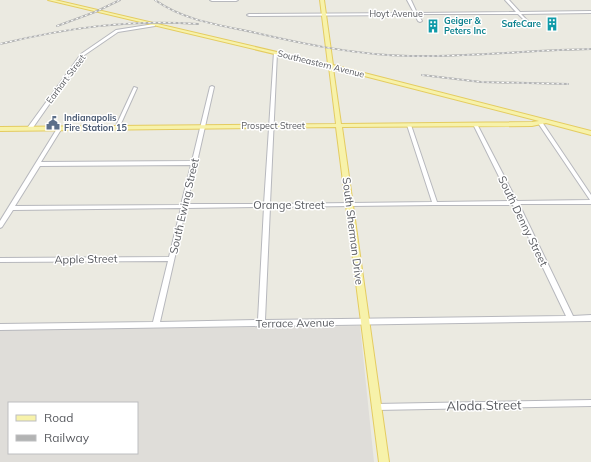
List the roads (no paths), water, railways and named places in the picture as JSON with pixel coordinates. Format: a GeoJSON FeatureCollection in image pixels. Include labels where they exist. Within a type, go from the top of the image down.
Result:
{"type":"FeatureCollection","features":[{"type":"Feature","properties":{"kind":"main road","name":"Southeastern Avenue"},"geometry":{"type":"LineString","coordinates":[[50,0],[331,66],[591,133]]}},
{"type":"Feature","properties":{"kind":"main road","name":"South Sherman Drive"},"geometry":{"type":"LineString","coordinates":[[322,0],[384,462]]}},
{"type":"Feature","properties":{"kind":"main road","name":"Prospect Street"},"geometry":{"type":"LineString","coordinates":[[0,128],[340,126],[546,122]]}},
{"type":"Feature","properties":{"kind":"main road"},"geometry":{"type":"LineString","coordinates":[[575,129],[591,128]]}},
{"type":"Feature","properties":{"kind":"street"},"geometry":{"type":"LineString","coordinates":[[212,0],[236,0]]}},
{"type":"Feature","properties":{"kind":"street"},"geometry":{"type":"LineString","coordinates":[[409,0],[420,21]]}},
{"type":"Feature","properties":{"kind":"street"},"geometry":{"type":"LineString","coordinates":[[506,0],[530,26]]}},
{"type":"Feature","properties":{"kind":"street","name":"Hoyt Avenue"},"geometry":{"type":"LineString","coordinates":[[249,14],[591,12]]}},
{"type":"Feature","properties":{"kind":"street","name":"Earhart Street"},"geometry":{"type":"LineString","coordinates":[[30,128],[82,55],[117,30],[154,25]]}},
{"type":"Feature","properties":{"kind":"street"},"geometry":{"type":"LineString","coordinates":[[261,323],[275,53]]}},
{"type":"Feature","properties":{"kind":"street","name":"South Ewing Street"},"geometry":{"type":"LineString","coordinates":[[156,324],[212,87]]}},
{"type":"Feature","properties":{"kind":"street"},"geometry":{"type":"LineString","coordinates":[[117,128],[135,88]]}},
{"type":"Feature","properties":{"kind":"street"},"geometry":{"type":"LineString","coordinates":[[540,123],[591,199]]}},
{"type":"Feature","properties":{"kind":"street","name":"South Denny Street"},"geometry":{"type":"LineString","coordinates":[[475,124],[571,319]]}},
{"type":"Feature","properties":{"kind":"street"},"geometry":{"type":"LineString","coordinates":[[409,125],[435,204]]}},
{"type":"Feature","properties":{"kind":"street"},"geometry":{"type":"LineString","coordinates":[[0,226],[2,218],[11,208],[60,128]]}},
{"type":"Feature","properties":{"kind":"street"},"geometry":{"type":"LineString","coordinates":[[38,164],[195,163]]}},
{"type":"Feature","properties":{"kind":"street","name":"Orange Street"},"geometry":{"type":"LineString","coordinates":[[11,208],[591,202]]}},
{"type":"Feature","properties":{"kind":"street","name":"Apple Street"},"geometry":{"type":"LineString","coordinates":[[0,260],[172,259]]}},
{"type":"Feature","properties":{"kind":"street","name":"Terrace Avenue"},"geometry":{"type":"LineString","coordinates":[[0,327],[591,318]]}},
{"type":"Feature","properties":{"kind":"street","name":"Aloda Street"},"geometry":{"type":"LineString","coordinates":[[376,407],[591,404]]}},
{"type":"Feature","properties":{"kind":"railway"},"geometry":{"type":"LineString","coordinates":[[57,26],[95,12],[120,0]]}},
{"type":"Feature","properties":{"kind":"railway"},"geometry":{"type":"LineString","coordinates":[[155,0],[166,7],[201,21],[311,45],[370,54],[433,56],[591,49]]}},
{"type":"Feature","properties":{"kind":"railway"},"geometry":{"type":"LineString","coordinates":[[0,44],[49,33],[98,26],[148,23],[198,24]]}},
{"type":"Feature","properties":{"kind":"railway"},"geometry":{"type":"LineString","coordinates":[[422,75],[481,82],[568,84]]}},
{"type":"Feature","properties":{"kind":"place","name":"SafeCare"},"geometry":{"type":"Point","coordinates":[552,24]}},
{"type":"Feature","properties":{"kind":"place","name":"Geiger & Peters Inc"},"geometry":{"type":"Point","coordinates":[433,26]}},
{"type":"Feature","properties":{"kind":"place","name":"Indianapolis Fire Station 15"},"geometry":{"type":"Point","coordinates":[53,123]}}]}
